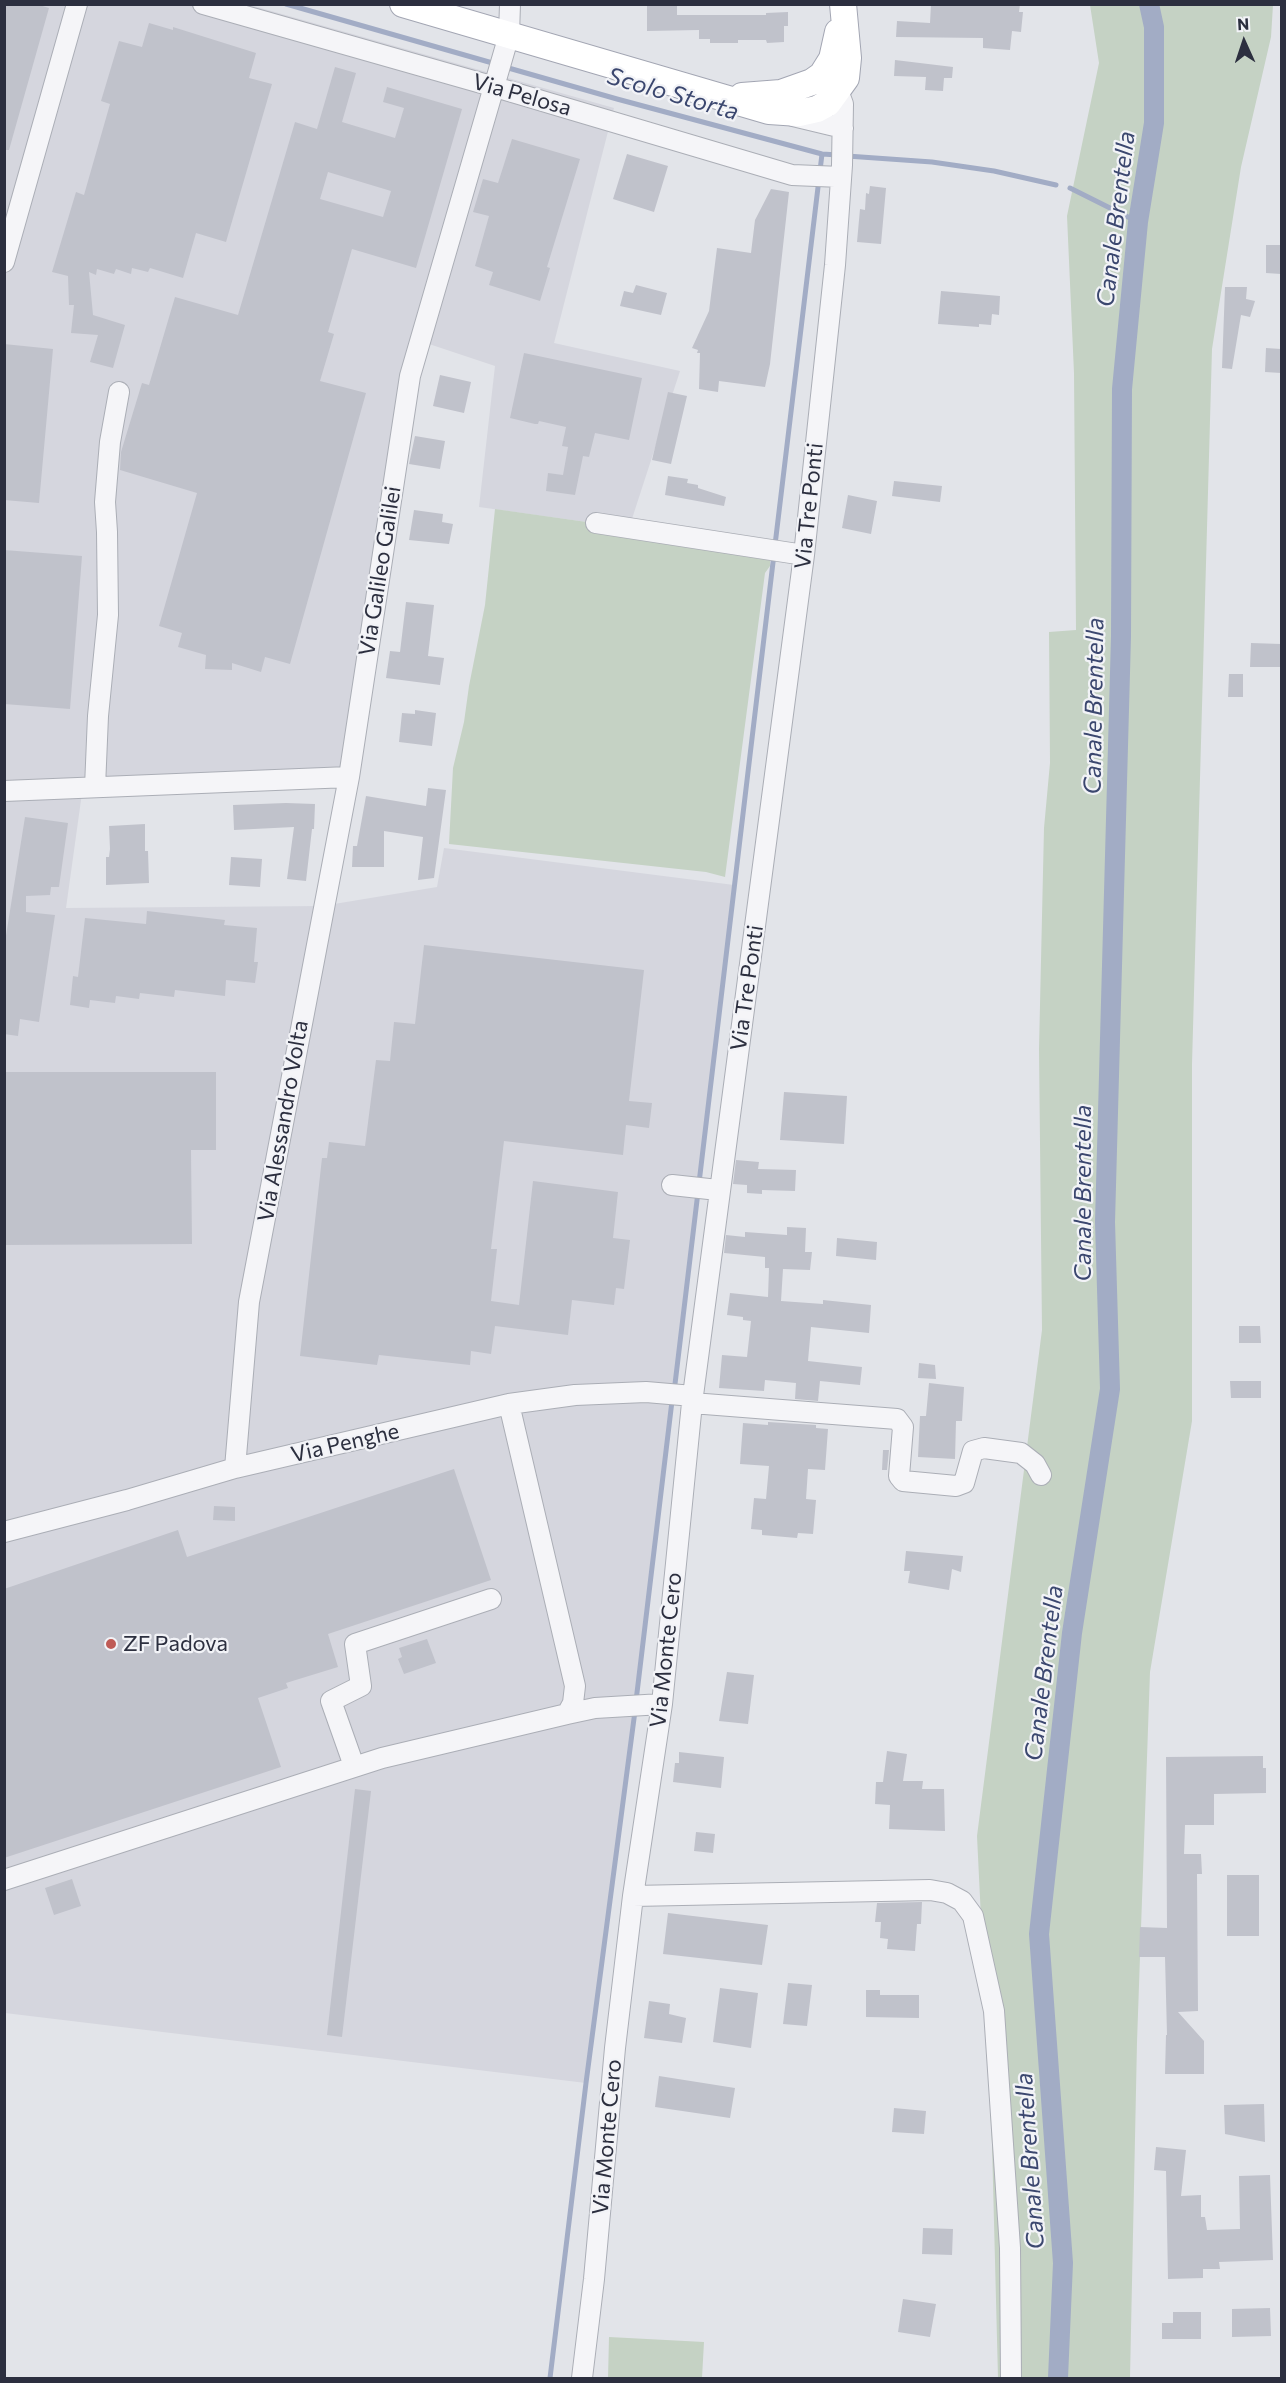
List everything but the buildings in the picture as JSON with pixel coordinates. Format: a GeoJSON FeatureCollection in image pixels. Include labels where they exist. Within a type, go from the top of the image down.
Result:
{"type":"FeatureCollection","features":[{"type":"Feature","properties":{"kind":"main road"},"geometry":{"type":"LineString","coordinates":[[403,4],[454,12],[508,41],[769,111],[799,113],[817,109],[828,103],[846,78],[848,58],[842,4]]}},
{"type":"Feature","properties":{"kind":"main road"},"geometry":{"type":"LineString","coordinates":[[718,97],[781,93],[800,87],[822,75],[832,59],[842,4]]}},
{"type":"Feature","properties":{"kind":"street"},"geometry":{"type":"LineString","coordinates":[[4,262],[77,4]]}},
{"type":"Feature","properties":{"kind":"street","name":"Via Pelosa"},"geometry":{"type":"LineString","coordinates":[[203,4],[792,175],[838,173]]}},
{"type":"Feature","properties":{"kind":"street","name":"Via Galileo Galilei"},"geometry":{"type":"LineString","coordinates":[[349,777],[410,376],[508,41],[510,4]]}},
{"type":"Feature","properties":{"kind":"street"},"geometry":{"type":"LineString","coordinates":[[769,111],[843,136],[843,104],[831,72],[832,59]]}},
{"type":"Feature","properties":{"kind":"street"},"geometry":{"type":"LineString","coordinates":[[800,87],[831,87],[838,92]]}},
{"type":"Feature","properties":{"kind":"street","name":"Via Tre Ponti"},"geometry":{"type":"LineString","coordinates":[[692,1399],[804,555],[835,265],[838,173],[843,136]]}},
{"type":"Feature","properties":{"kind":"street"},"geometry":{"type":"LineString","coordinates":[[95,787],[98,716],[108,615],[105,502],[110,442],[119,392]]}},
{"type":"Feature","properties":{"kind":"street"},"geometry":{"type":"LineString","coordinates":[[596,523],[804,555]]}},
{"type":"Feature","properties":{"kind":"street"},"geometry":{"type":"LineString","coordinates":[[4,790],[349,777]]}},
{"type":"Feature","properties":{"kind":"street","name":"Via Alessandro Volta"},"geometry":{"type":"LineString","coordinates":[[235,1468],[249,1302],[349,777]]}},
{"type":"Feature","properties":{"kind":"street"},"geometry":{"type":"LineString","coordinates":[[672,1185],[718,1190]]}},
{"type":"Feature","properties":{"kind":"street","name":"Via Penghe"},"geometry":{"type":"LineString","coordinates":[[4,1532],[127,1500],[235,1468],[510,1404],[575,1395],[646,1392],[692,1399]]}},
{"type":"Feature","properties":{"kind":"street"},"geometry":{"type":"LineString","coordinates":[[692,1399],[897,1419],[903,1427],[899,1476],[903,1481],[956,1486],[964,1483],[973,1451],[984,1448],[1021,1453],[1035,1464],[1041,1475]]}},
{"type":"Feature","properties":{"kind":"street","name":"Via Monte Cero"},"geometry":{"type":"LineString","coordinates":[[582,2379],[594,2279],[615,2048],[692,1399]]}},
{"type":"Feature","properties":{"kind":"street"},"geometry":{"type":"LineString","coordinates":[[510,1404],[575,1686],[573,1703],[567,1714]]}},
{"type":"Feature","properties":{"kind":"street"},"geometry":{"type":"LineString","coordinates":[[354,1766],[331,1701],[361,1686],[355,1644],[491,1599]]}},
{"type":"Feature","properties":{"kind":"street"},"geometry":{"type":"LineString","coordinates":[[4,1880],[354,1766],[567,1714],[615,1706],[655,1704]]}},
{"type":"Feature","properties":{"kind":"street"},"geometry":{"type":"LineString","coordinates":[[633,1896],[930,1890],[947,1893],[962,1901],[973,1916],[994,2011],[1010,2248],[1011,2379]]}},
{"type":"Feature","properties":{"kind":"shaded area"},"geometry":{"type":"Polygon","coordinates":[[[5,5],[250,5],[614,108],[554,343],[680,371],[629,528],[479,507],[495,366],[420,341],[345,783],[82,793],[66,908],[322,906],[437,887],[444,848],[734,885],[639,1682],[586,2083],[5,2013],[5,5]]]}},
{"type":"Feature","properties":{"kind":"green space"},"geometry":{"type":"Polygon","coordinates":[[[1090,5],[1273,5],[1271,37],[1241,167],[1212,349],[1192,1064],[1192,1421],[1150,1672],[1137,2042],[1130,2378],[998,2378],[992,2144],[977,1836],[1042,1330],[1039,1049],[1044,828],[1050,763],[1049,632],[1076,630],[1074,373],[1067,216],[1099,63],[1090,5]]]}},
{"type":"Feature","properties":{"kind":"green space"},"geometry":{"type":"Polygon","coordinates":[[[495,509],[629,528],[770,555],[770,566],[765,573],[725,877],[706,872],[449,844],[453,768],[464,722],[485,605],[495,509]]]}},
{"type":"Feature","properties":{"kind":"green space"},"geometry":{"type":"Polygon","coordinates":[[[609,2337],[704,2342],[702,2378],[608,2378],[609,2337]]]}},
{"type":"Feature","properties":{"kind":"waterway","name":"Scolo Storta"},"geometry":{"type":"LineString","coordinates":[[286,4],[496,64]]}},
{"type":"Feature","properties":{"kind":"waterway","name":"Canale Brentella"},"geometry":{"type":"LineString","coordinates":[[1058,2378],[1063,2263],[1039,1934],[1072,1633],[1110,1389],[1105,1222],[1121,636],[1122,389],[1138,222],[1154,123],[1154,27],[1149,4]]}},
{"type":"Feature","properties":{"kind":"waterway","name":"Scolo Storta"},"geometry":{"type":"LineString","coordinates":[[505,67],[822,154],[838,155]]}},
{"type":"Feature","properties":{"kind":"waterway"},"geometry":{"type":"LineString","coordinates":[[775,545],[822,154]]}},
{"type":"Feature","properties":{"kind":"waterway","name":"Scolo Storta"},"geometry":{"type":"LineString","coordinates":[[847,156],[932,162],[994,171],[1056,185]]}},
{"type":"Feature","properties":{"kind":"waterway","name":"Scolo Storta"},"geometry":{"type":"LineString","coordinates":[[1070,188],[1138,222]]}},
{"type":"Feature","properties":{"kind":"waterway"},"geometry":{"type":"LineString","coordinates":[[699,1183],[774,554]]}},
{"type":"Feature","properties":{"kind":"waterway"},"geometry":{"type":"LineString","coordinates":[[675,1384],[698,1192]]}},
{"type":"Feature","properties":{"kind":"waterway"},"geometry":{"type":"LineString","coordinates":[[636,1701],[672,1401]]}},
{"type":"Feature","properties":{"kind":"waterway"},"geometry":{"type":"LineString","coordinates":[[550,2378],[635,1711]]}},
{"type":"Feature","properties":{"kind":"place","name":"ZF Padova"},"geometry":{"type":"Point","coordinates":[111,1644]}}]}
